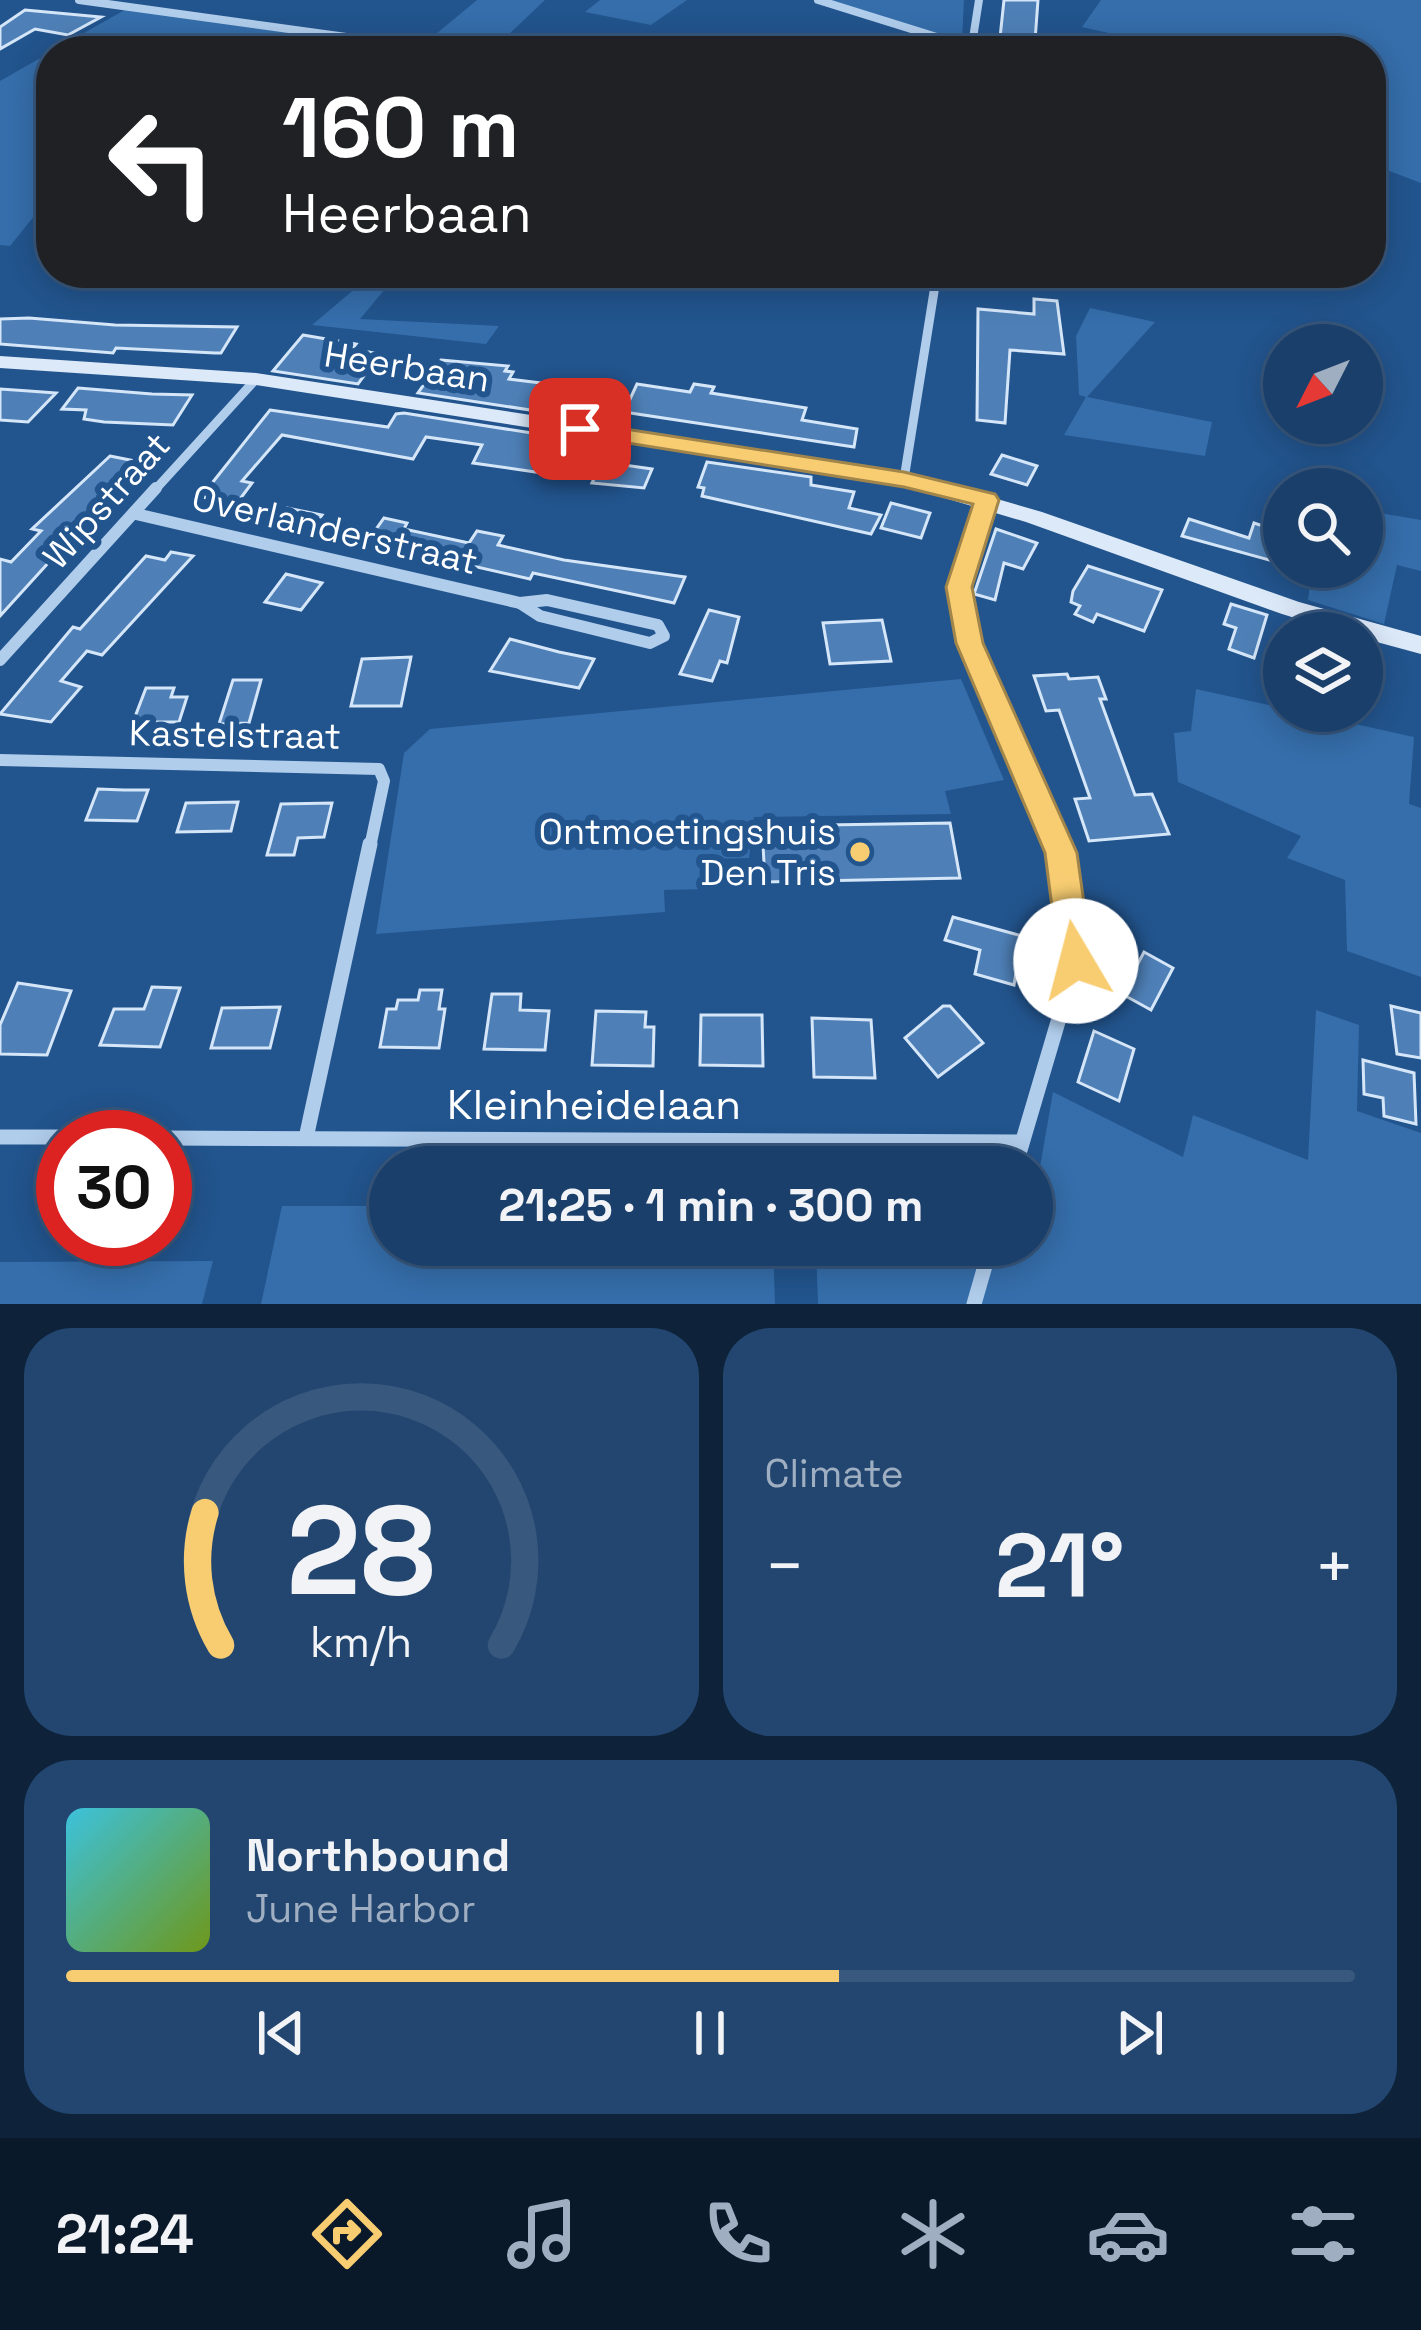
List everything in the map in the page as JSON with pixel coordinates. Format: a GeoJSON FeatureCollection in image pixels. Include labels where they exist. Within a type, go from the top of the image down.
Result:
{"type":"FeatureCollection","features":[{"type":"Feature","properties":{"kind":"street"},"geometry":{"type":"LineString","coordinates":[[79,0],[345,36]]}},
{"type":"Feature","properties":{"kind":"street"},"geometry":{"type":"LineString","coordinates":[[152,8],[165,0]]}},
{"type":"Feature","properties":{"kind":"street"},"geometry":{"type":"LineString","coordinates":[[818,0],[931,36]]}},
{"type":"Feature","properties":{"kind":"street"},"geometry":{"type":"LineString","coordinates":[[974,36],[979,0]]}},
{"type":"Feature","properties":{"kind":"street"},"geometry":{"type":"LineString","coordinates":[[904,479],[935,288]]}},
{"type":"Feature","properties":{"kind":"street","name":"Heerbaan"},"geometry":{"type":"LineString","coordinates":[[0,362],[256,379],[904,479],[987,500],[1244,592],[1421,645]]}},
{"type":"Feature","properties":{"kind":"street","name":"Wipstraat"},"geometry":{"type":"LineString","coordinates":[[0,661],[256,379]]}},
{"type":"Feature","properties":{"kind":"street"},"geometry":{"type":"LineString","coordinates":[[987,500],[959,587],[969,643],[1061,853],[1076,961],[1021,1146]]}},
{"type":"Feature","properties":{"kind":"street","name":"Overlanderstraat"},"geometry":{"type":"LineString","coordinates":[[136,514],[520,603],[547,600],[658,625],[664,636],[650,643],[540,616],[520,603]]}},
{"type":"Feature","properties":{"kind":"street","name":"Kastelstraat"},"geometry":{"type":"LineString","coordinates":[[0,760],[379,769],[384,781],[306,1138]]}},
{"type":"Feature","properties":{"kind":"street"},"geometry":{"type":"LineString","coordinates":[[0,1137],[36,1137]]}},
{"type":"Feature","properties":{"kind":"street","name":"Kleinheidelaan"},"geometry":{"type":"LineString","coordinates":[[192,1138],[1022,1142]]}},
{"type":"Feature","properties":{"kind":"street"},"geometry":{"type":"LineString","coordinates":[[974,1304],[985,1266]]}},
{"type":"Feature","properties":{"kind":"shaded area"},"geometry":{"type":"Polygon","coordinates":[[[477,0],[545,0],[507,36],[434,36],[477,0]]]}},
{"type":"Feature","properties":{"kind":"shaded area"},"geometry":{"type":"Polygon","coordinates":[[[600,0],[687,0],[651,25],[585,12],[600,0]]]}},
{"type":"Feature","properties":{"kind":"shaded area"},"geometry":{"type":"Polygon","coordinates":[[[825,0],[964,0],[962,36],[943,36],[825,0]]]}},
{"type":"Feature","properties":{"kind":"shaded area"},"geometry":{"type":"Polygon","coordinates":[[[1101,0],[1421,0],[1421,183],[1386,170],[1386,36],[1122,36],[1082,27],[1101,0]]]}},
{"type":"Feature","properties":{"kind":"shaded area"},"geometry":{"type":"Polygon","coordinates":[[[130,7],[325,36],[79,36],[130,7]]]}},
{"type":"Feature","properties":{"kind":"shaded area"},"geometry":{"type":"Polygon","coordinates":[[[36,61],[36,214],[10,246],[0,245],[0,81],[36,61]]]}},
{"type":"Feature","properties":{"kind":"shaded area"},"geometry":{"type":"Polygon","coordinates":[[[356,288],[386,288],[360,319],[499,326],[486,344],[312,325],[356,288]]]}},
{"type":"Feature","properties":{"kind":"shaded area"},"geometry":{"type":"Polygon","coordinates":[[[1090,308],[1155,322],[1087,397],[1212,422],[1205,456],[1064,435],[1086,397],[1079,395],[1076,336],[1090,308]]]}},
{"type":"Feature","properties":{"kind":"shaded area"},"geometry":{"type":"Polygon","coordinates":[[[1383,514],[1421,520],[1421,571],[1397,565],[1384,624],[1383,612],[1346,612],[1308,600],[1309,588],[1383,588],[1383,514]]]}},
{"type":"Feature","properties":{"kind":"shaded area"},"geometry":{"type":"Polygon","coordinates":[[[961,679],[1004,780],[945,791],[951,814],[754,817],[749,858],[709,859],[709,889],[664,890],[665,912],[376,934],[404,753],[430,729],[961,679]]]}},
{"type":"Feature","properties":{"kind":"shaded area"},"geometry":{"type":"Polygon","coordinates":[[[1196,689],[1263,704],[1263,732],[1383,730],[1414,737],[1409,804],[1421,808],[1421,977],[1347,951],[1345,880],[1287,858],[1301,836],[1178,782],[1174,733],[1191,731],[1196,689]]]}},
{"type":"Feature","properties":{"kind":"shaded area"},"geometry":{"type":"Polygon","coordinates":[[[1316,1010],[1359,1025],[1357,1111],[1421,1133],[1421,1304],[818,1304],[817,1266],[1053,1266],[1053,1146],[1044,1146],[1053,1092],[1183,1157],[1193,1115],[1308,1160],[1316,1010]]]}},
{"type":"Feature","properties":{"kind":"shaded area"},"geometry":{"type":"Polygon","coordinates":[[[282,1206],[369,1206],[369,1266],[774,1266],[775,1304],[261,1304],[282,1206]]]}},
{"type":"Feature","properties":{"kind":"shaded area"},"geometry":{"type":"Polygon","coordinates":[[[192,1261],[213,1261],[202,1304],[0,1304],[0,1262],[192,1266],[192,1261]]]}},
{"type":"Feature","properties":{"kind":"building"},"geometry":{"type":"Polygon","coordinates":[[[1004,0],[1038,0],[1035,36],[1000,36],[1004,0]]]}},
{"type":"Feature","properties":{"kind":"building"},"geometry":{"type":"Polygon","coordinates":[[[25,10],[101,17],[68,35],[35,29],[0,49],[0,27],[25,10]]]}},
{"type":"Feature","properties":{"kind":"building"},"geometry":{"type":"Polygon","coordinates":[[[1034,299],[1057,301],[1064,354],[1010,350],[1005,423],[977,420],[978,309],[1034,314],[1034,299]]]}},
{"type":"Feature","properties":{"kind":"building"},"geometry":{"type":"Polygon","coordinates":[[[0,319],[237,327],[221,353],[116,348],[113,353],[0,344],[0,319]]]}},
{"type":"Feature","properties":{"kind":"building"},"geometry":{"type":"Polygon","coordinates":[[[303,335],[356,344],[352,349],[380,354],[358,384],[273,371],[303,335]]]}},
{"type":"Feature","properties":{"kind":"building"},"geometry":{"type":"Polygon","coordinates":[[[441,360],[508,366],[505,371],[513,372],[509,379],[565,386],[550,413],[418,393],[441,360]]]}},
{"type":"Feature","properties":{"kind":"building"},"geometry":{"type":"Polygon","coordinates":[[[637,384],[690,392],[694,384],[714,387],[711,393],[806,408],[802,420],[857,429],[854,447],[624,412],[637,384]]]}},
{"type":"Feature","properties":{"kind":"building"},"geometry":{"type":"Polygon","coordinates":[[[78,388],[192,395],[173,425],[104,422],[84,419],[86,410],[62,409],[78,388]]]}},
{"type":"Feature","properties":{"kind":"building"},"geometry":{"type":"Polygon","coordinates":[[[0,389],[56,393],[28,422],[0,420],[0,389]]]}},
{"type":"Feature","properties":{"kind":"building"},"geometry":{"type":"Polygon","coordinates":[[[270,410],[388,427],[396,414],[404,413],[538,434],[533,446],[568,452],[556,475],[473,463],[482,445],[426,437],[413,459],[282,435],[242,481],[252,483],[237,503],[201,497],[270,410]]]}},
{"type":"Feature","properties":{"kind":"building"},"geometry":{"type":"Polygon","coordinates":[[[1002,455],[1037,466],[1027,485],[991,474],[1002,455]]]}},
{"type":"Feature","properties":{"kind":"building"},"geometry":{"type":"Polygon","coordinates":[[[110,456],[140,462],[0,616],[0,559],[11,562],[41,531],[32,529],[110,456]]]}},
{"type":"Feature","properties":{"kind":"building"},"geometry":{"type":"Polygon","coordinates":[[[707,462],[811,477],[811,485],[854,492],[849,508],[881,515],[871,534],[702,496],[704,488],[698,487],[707,462]]]}},
{"type":"Feature","properties":{"kind":"building"},"geometry":{"type":"Polygon","coordinates":[[[600,466],[652,469],[644,488],[592,483],[600,466]]]}},
{"type":"Feature","properties":{"kind":"building"},"geometry":{"type":"Polygon","coordinates":[[[891,503],[930,513],[921,538],[881,528],[891,503]]]}},
{"type":"Feature","properties":{"kind":"building"},"geometry":{"type":"Polygon","coordinates":[[[287,508],[322,515],[311,531],[275,524],[287,508]]]}},
{"type":"Feature","properties":{"kind":"building"},"geometry":{"type":"Polygon","coordinates":[[[384,518],[407,523],[404,529],[469,543],[477,531],[503,536],[498,545],[564,560],[685,577],[674,603],[533,573],[530,579],[367,542],[384,518]]]}},
{"type":"Feature","properties":{"kind":"building"},"geometry":{"type":"Polygon","coordinates":[[[1189,519],[1249,538],[1254,523],[1263,526],[1263,558],[1182,536],[1189,519]]]}},
{"type":"Feature","properties":{"kind":"building"},"geometry":{"type":"Polygon","coordinates":[[[996,529],[1037,543],[1023,569],[1004,563],[995,600],[974,594],[996,529]]]}},
{"type":"Feature","properties":{"kind":"building"},"geometry":{"type":"Polygon","coordinates":[[[171,552],[193,556],[102,655],[87,651],[61,681],[81,687],[51,722],[0,714],[73,627],[80,629],[146,556],[165,560],[171,552]]]}},
{"type":"Feature","properties":{"kind":"building"},"geometry":{"type":"Polygon","coordinates":[[[1088,566],[1162,590],[1144,631],[1097,614],[1093,622],[1075,614],[1080,606],[1071,602],[1073,591],[1088,566]]]}},
{"type":"Feature","properties":{"kind":"building"},"geometry":{"type":"Polygon","coordinates":[[[286,574],[322,583],[301,610],[265,602],[286,574]]]}},
{"type":"Feature","properties":{"kind":"building"},"geometry":{"type":"Polygon","coordinates":[[[1231,604],[1263,614],[1254,658],[1229,649],[1236,628],[1224,624],[1231,604]]]}},
{"type":"Feature","properties":{"kind":"building"},"geometry":{"type":"Polygon","coordinates":[[[709,610],[739,617],[727,663],[720,661],[712,681],[680,674],[709,610]]]}},
{"type":"Feature","properties":{"kind":"building"},"geometry":{"type":"Polygon","coordinates":[[[882,620],[891,661],[830,664],[823,623],[882,620]]]}},
{"type":"Feature","properties":{"kind":"building"},"geometry":{"type":"Polygon","coordinates":[[[510,639],[594,659],[579,688],[490,671],[510,639]]]}},
{"type":"Feature","properties":{"kind":"building"},"geometry":{"type":"Polygon","coordinates":[[[411,657],[401,706],[351,706],[362,659],[411,657]]]}},
{"type":"Feature","properties":{"kind":"building"},"geometry":{"type":"Polygon","coordinates":[[[1067,674],[1069,679],[1098,677],[1106,699],[1100,699],[1135,795],[1152,794],[1169,834],[1089,841],[1075,799],[1090,798],[1059,710],[1046,711],[1034,676],[1067,674]]]}},
{"type":"Feature","properties":{"kind":"building"},"geometry":{"type":"Polygon","coordinates":[[[233,680],[261,680],[249,723],[219,724],[233,680]]]}},
{"type":"Feature","properties":{"kind":"building"},"geometry":{"type":"Polygon","coordinates":[[[146,688],[174,688],[171,697],[187,697],[179,722],[133,722],[146,688]]]}},
{"type":"Feature","properties":{"kind":"building"},"geometry":{"type":"Polygon","coordinates":[[[98,789],[148,790],[137,821],[86,820],[98,789]]]}},
{"type":"Feature","properties":{"kind":"building"},"geometry":{"type":"Polygon","coordinates":[[[238,802],[231,831],[177,832],[186,803],[238,802]]]}},
{"type":"Feature","properties":{"kind":"building"},"geometry":{"type":"Polygon","coordinates":[[[332,803],[324,837],[298,838],[294,855],[267,855],[281,804],[332,803]]]}},
{"type":"Feature","properties":{"kind":"building","name":"Ontmoetingshuis Den Tris"},"geometry":{"type":"Polygon","coordinates":[[[950,823],[960,878],[765,882],[762,826],[950,823]]]}},
{"type":"Feature","properties":{"kind":"building"},"geometry":{"type":"Polygon","coordinates":[[[953,917],[1022,936],[1014,985],[975,974],[980,950],[945,940],[953,917]]]}},
{"type":"Feature","properties":{"kind":"building"},"geometry":{"type":"Polygon","coordinates":[[[1144,952],[1173,968],[1151,1010],[1122,994],[1144,952]]]}},
{"type":"Feature","properties":{"kind":"building"},"geometry":{"type":"Polygon","coordinates":[[[18,983],[71,991],[47,1055],[0,1054],[0,1025],[18,983]]]}},
{"type":"Feature","properties":{"kind":"building"},"geometry":{"type":"Polygon","coordinates":[[[152,987],[180,988],[160,1047],[100,1045],[114,1009],[144,1009],[152,987]]]}},
{"type":"Feature","properties":{"kind":"building"},"geometry":{"type":"Polygon","coordinates":[[[420,990],[442,990],[439,1009],[445,1009],[439,1048],[380,1047],[387,1009],[396,1009],[398,1000],[418,1000],[420,990]]]}},
{"type":"Feature","properties":{"kind":"building"},"geometry":{"type":"Polygon","coordinates":[[[492,994],[521,994],[520,1010],[549,1011],[545,1050],[484,1049],[492,994]]]}},
{"type":"Feature","properties":{"kind":"building"},"geometry":{"type":"Polygon","coordinates":[[[943,1006],[950,1006],[983,1043],[938,1077],[905,1038],[943,1006]]]}},
{"type":"Feature","properties":{"kind":"building"},"geometry":{"type":"Polygon","coordinates":[[[1391,1006],[1421,1013],[1421,1058],[1397,1054],[1391,1006]]]}},
{"type":"Feature","properties":{"kind":"building"},"geometry":{"type":"Polygon","coordinates":[[[280,1007],[270,1048],[211,1048],[222,1008],[280,1007]]]}},
{"type":"Feature","properties":{"kind":"building"},"geometry":{"type":"Polygon","coordinates":[[[596,1011],[646,1012],[645,1027],[654,1027],[653,1066],[592,1065],[596,1011]]]}},
{"type":"Feature","properties":{"kind":"building"},"geometry":{"type":"Polygon","coordinates":[[[701,1015],[762,1015],[763,1066],[700,1065],[701,1015]]]}},
{"type":"Feature","properties":{"kind":"building"},"geometry":{"type":"Polygon","coordinates":[[[812,1018],[871,1020],[875,1078],[814,1077],[812,1018]]]}},
{"type":"Feature","properties":{"kind":"building"},"geometry":{"type":"Polygon","coordinates":[[[1094,1031],[1134,1049],[1119,1101],[1078,1082],[1094,1031]]]}},
{"type":"Feature","properties":{"kind":"building"},"geometry":{"type":"Polygon","coordinates":[[[1363,1060],[1414,1073],[1416,1124],[1384,1116],[1383,1098],[1364,1094],[1363,1060]]]}},
{"type":"Feature","properties":{"kind":"place","name":"Ontmoetingshuis Den Tris"},"geometry":{"type":"Point","coordinates":[860,852]}},
{"type":"Feature","properties":{"kind":"route"},"geometry":{"type":"LineString","coordinates":[[580,429],[904,479],[987,500],[959,587],[969,643],[1061,853],[1076,961]]}}]}
